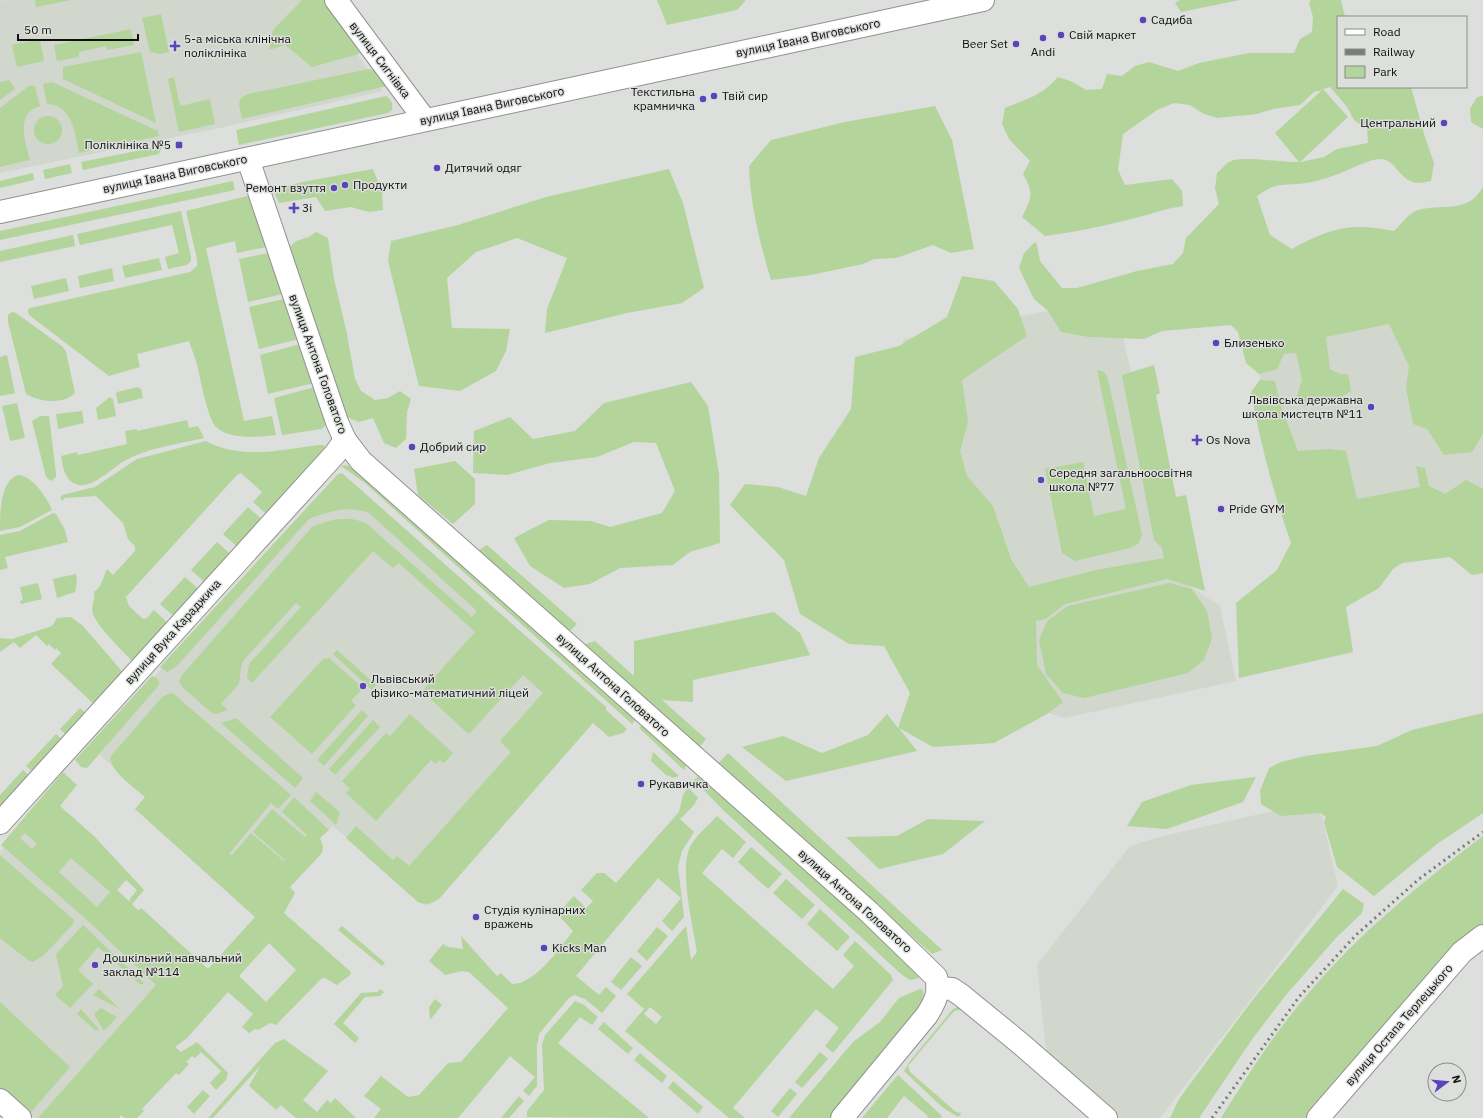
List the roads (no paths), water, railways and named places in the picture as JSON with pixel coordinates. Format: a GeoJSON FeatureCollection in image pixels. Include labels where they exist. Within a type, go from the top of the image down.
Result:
{"type":"FeatureCollection","features":[{"type":"Feature","properties":{"kind":"street","name":"вулиця Сигнівка"},"geometry":{"type":"LineString","coordinates":[[336,0],[425,120]]}},
{"type":"Feature","properties":{"kind":"street","name":"вулиця Івана Виговського"},"geometry":{"type":"LineString","coordinates":[[0,212],[983,0]]}},
{"type":"Feature","properties":{"kind":"street","name":"вулиця Антона Головатого"},"geometry":{"type":"LineString","coordinates":[[248,159],[332,407],[346,440],[361,461],[869,912],[936,977],[939,988]]}},
{"type":"Feature","properties":{"kind":"street","name":"вулиця Вука Караджича"},"geometry":{"type":"LineString","coordinates":[[0,823],[346,440]]}},
{"type":"Feature","properties":{"kind":"street","name":"вулиця Остапа Терлецького"},"geometry":{"type":"LineString","coordinates":[[1318,1118],[1462,952],[1483,936]]}},
{"type":"Feature","properties":{"kind":"street"},"geometry":{"type":"LineString","coordinates":[[842,1118],[927,1015],[936,1001],[939,988],[952,989],[961,995],[1021,1044],[1106,1118]]}},
{"type":"Feature","properties":{"kind":"street"},"geometry":{"type":"LineString","coordinates":[[0,1100],[20,1118]]}},
{"type":"Feature","properties":{"kind":"railway"},"geometry":{"type":"LineString","coordinates":[[1212,1118],[1299,997],[1356,935],[1419,879],[1483,832]]}},
{"type":"Feature","properties":{"kind":"place","name":"Садиба"},"geometry":{"type":"Point","coordinates":[1143,20]}},
{"type":"Feature","properties":{"kind":"place","name":"Свій маркет"},"geometry":{"type":"Point","coordinates":[1061,35]}},
{"type":"Feature","properties":{"kind":"place","name":"Andi"},"geometry":{"type":"Point","coordinates":[1043,38]}},
{"type":"Feature","properties":{"kind":"place","name":"Beer Set"},"geometry":{"type":"Point","coordinates":[1016,44]}},
{"type":"Feature","properties":{"kind":"place","name":"5-а міська клінічна поліклініка"},"geometry":{"type":"Point","coordinates":[175,46]}},
{"type":"Feature","properties":{"kind":"place","name":"Твій сир"},"geometry":{"type":"Point","coordinates":[714,96]}},
{"type":"Feature","properties":{"kind":"place","name":"Текстильна крамничка"},"geometry":{"type":"Point","coordinates":[703,99]}},
{"type":"Feature","properties":{"kind":"place","name":"Центральний"},"geometry":{"type":"Point","coordinates":[1444,123]}},
{"type":"Feature","properties":{"kind":"place","name":"Поліклініка №5"},"geometry":{"type":"Point","coordinates":[179,145]}},
{"type":"Feature","properties":{"kind":"place","name":"Дитячий одяг"},"geometry":{"type":"Point","coordinates":[437,168]}},
{"type":"Feature","properties":{"kind":"place","name":"Продукти"},"geometry":{"type":"Point","coordinates":[345,185]}},
{"type":"Feature","properties":{"kind":"place","name":"Ремонт взуття"},"geometry":{"type":"Point","coordinates":[334,188]}},
{"type":"Feature","properties":{"kind":"place","name":"3і"},"geometry":{"type":"Point","coordinates":[294,208]}},
{"type":"Feature","properties":{"kind":"place","name":"Близенько"},"geometry":{"type":"Point","coordinates":[1216,343]}},
{"type":"Feature","properties":{"kind":"place","name":"Львівська державна школа мистецтв №11"},"geometry":{"type":"Point","coordinates":[1371,407]}},
{"type":"Feature","properties":{"kind":"place","name":"Os Nova"},"geometry":{"type":"Point","coordinates":[1197,440]}},
{"type":"Feature","properties":{"kind":"place","name":"Добрий сир"},"geometry":{"type":"Point","coordinates":[412,447]}},
{"type":"Feature","properties":{"kind":"place","name":"Середня загальноосвітня школа №77"},"geometry":{"type":"Point","coordinates":[1041,480]}},
{"type":"Feature","properties":{"kind":"place","name":"Pride GYM"},"geometry":{"type":"Point","coordinates":[1221,509]}},
{"type":"Feature","properties":{"kind":"place","name":"Львівський фізико-математичний ліцей"},"geometry":{"type":"Point","coordinates":[363,686]}},
{"type":"Feature","properties":{"kind":"place","name":"Рукавичка"},"geometry":{"type":"Point","coordinates":[641,784]}},
{"type":"Feature","properties":{"kind":"place","name":"Студія кулінарних вражень"},"geometry":{"type":"Point","coordinates":[476,917]}},
{"type":"Feature","properties":{"kind":"place","name":"Kicks Man"},"geometry":{"type":"Point","coordinates":[544,948]}},
{"type":"Feature","properties":{"kind":"place","name":"Дошкільний навчальний заклад №114"},"geometry":{"type":"Point","coordinates":[95,965]}}]}
